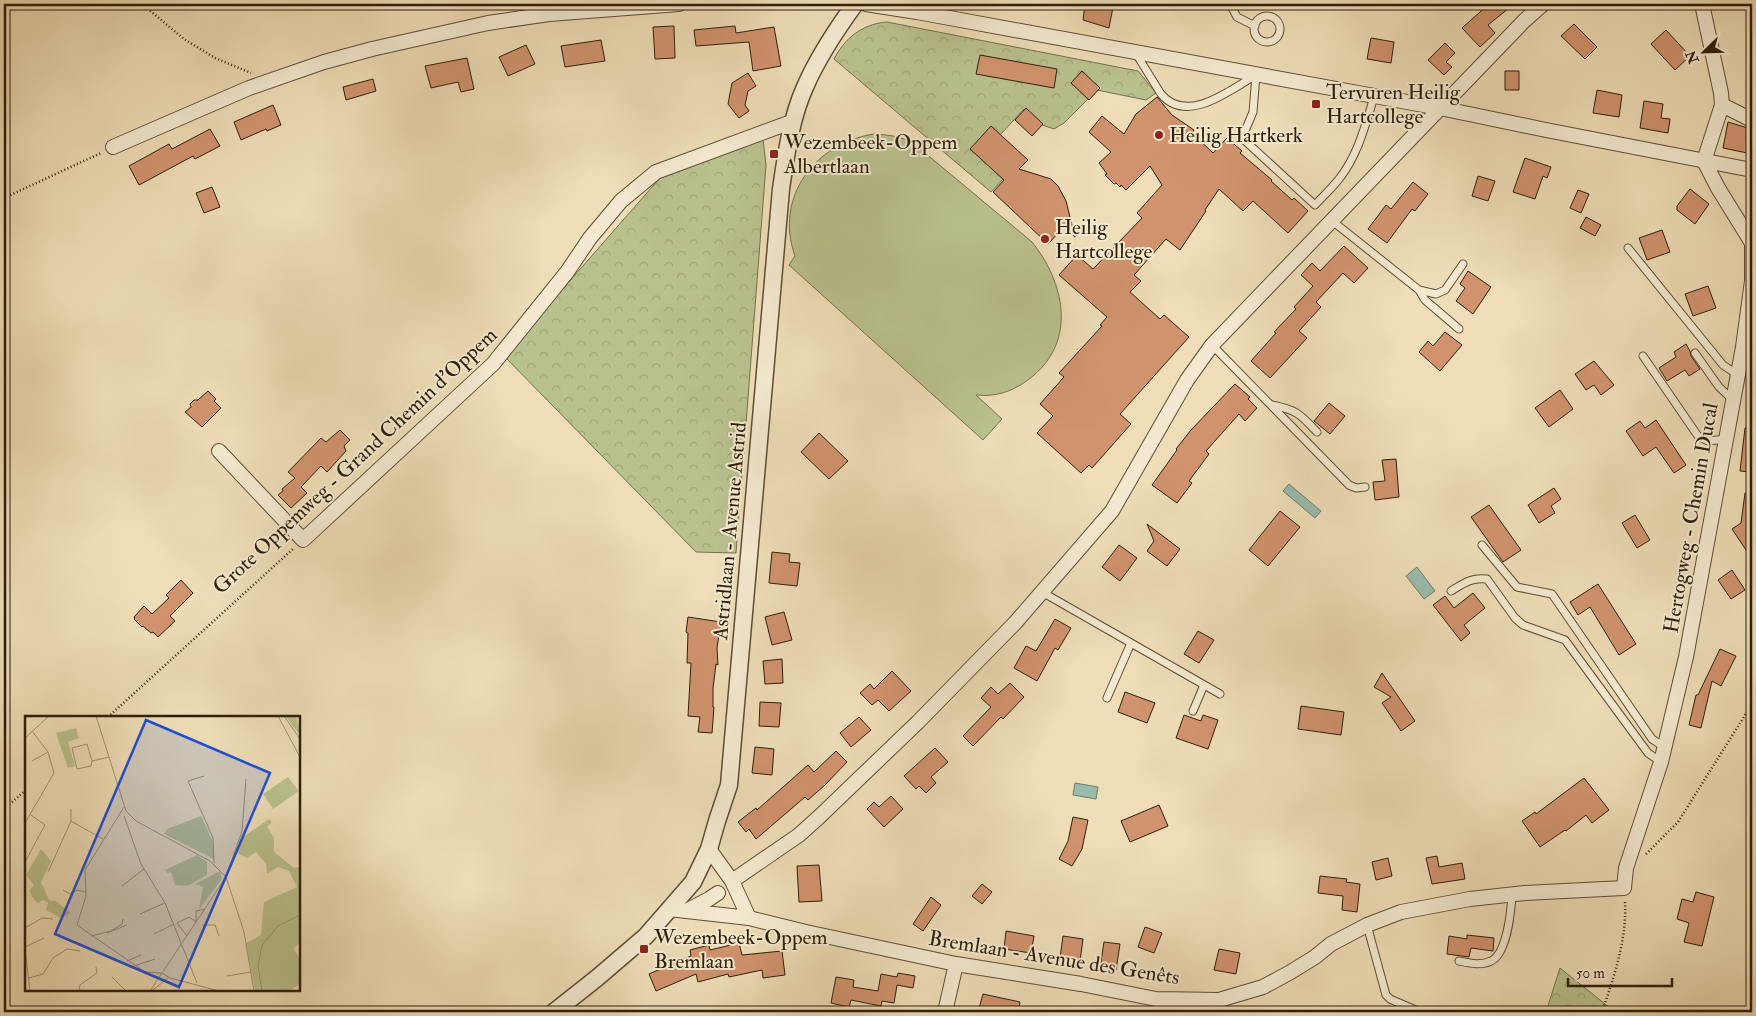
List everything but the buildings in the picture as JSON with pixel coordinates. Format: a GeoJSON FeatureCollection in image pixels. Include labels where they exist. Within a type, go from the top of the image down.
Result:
{"type":"FeatureCollection","features":[{"type":"Feature","properties":{"kind":"street"},"geometry":{"type":"LineString","coordinates":[[113,147],[275,78],[372,49],[488,23],[549,14],[679,4]]}},
{"type":"Feature","properties":{"kind":"street","name":"Astridlaan - Avenue Astrid"},"geometry":{"type":"LineString","coordinates":[[554,1012],[640,941],[693,882],[710,849],[730,776],[781,188],[786,155],[804,88],[828,42],[855,4]]}},
{"type":"Feature","properties":{"kind":"street"},"geometry":{"type":"LineString","coordinates":[[866,4],[1135,51],[1440,108],[1752,170]]}},
{"type":"Feature","properties":{"kind":"street"},"geometry":{"type":"LineString","coordinates":[[732,881],[799,836],[918,722],[1015,624],[1112,511],[1186,380],[1212,345],[1524,21],[1544,4]]}},
{"type":"Feature","properties":{"kind":"street"},"geometry":{"type":"LineString","coordinates":[[1702,4],[1722,105],[1704,161]]}},
{"type":"Feature","properties":{"kind":"street"},"geometry":{"type":"LineString","coordinates":[[1722,105],[1752,120]]}},
{"type":"Feature","properties":{"kind":"street","name":"Grote Oppemweg - Grand Chemin d'Oppem"},"geometry":{"type":"LineString","coordinates":[[303,540],[493,364],[567,272],[590,238],[621,201],[656,172],[794,121]]}},
{"type":"Feature","properties":{"kind":"street","name":"Hertogweg - Chemin Ducal"},"geometry":{"type":"LineString","coordinates":[[1624,888],[1626,868],[1661,762],[1686,657],[1738,375],[1752,281],[1752,243],[1718,188],[1704,161]]}},
{"type":"Feature","properties":{"kind":"street"},"geometry":{"type":"LineString","coordinates":[[219,451],[303,540]]}},
{"type":"Feature","properties":{"kind":"street"},"geometry":{"type":"LineString","coordinates":[[710,849],[732,881],[749,918]]}},
{"type":"Feature","properties":{"kind":"street","name":"Bremlaan - Avenue des Genêts"},"geometry":{"type":"LineString","coordinates":[[669,909],[749,918],[956,964],[1081,984],[1156,999],[1219,1000],[1263,987],[1290,973],[1331,944],[1367,925],[1401,912],[1470,899],[1600,888],[1624,888]]}},
{"type":"Feature","properties":{"kind":"street"},"geometry":{"type":"LineString","coordinates":[[686,911],[709,900],[718,893]]}},
{"type":"Feature","properties":{"kind":"street"},"geometry":{"type":"LineString","coordinates":[[945,1012],[956,964]]}},
{"type":"Feature","properties":{"kind":"lane"},"geometry":{"type":"LineString","coordinates":[[1230,4],[1237,17],[1255,26]]}},
{"type":"Feature","properties":{"kind":"lane"},"geometry":{"type":"LineString","coordinates":[[1135,51],[1161,94],[1166,100],[1180,107],[1207,102],[1256,75]]}},
{"type":"Feature","properties":{"kind":"lane"},"geometry":{"type":"LineString","coordinates":[[1256,75],[1253,112],[1242,138],[1314,204],[1338,181],[1354,155],[1374,97]]}},
{"type":"Feature","properties":{"kind":"lane"},"geometry":{"type":"LineString","coordinates":[[1332,220],[1419,290],[1425,300],[1460,329]]}},
{"type":"Feature","properties":{"kind":"lane"},"geometry":{"type":"LineString","coordinates":[[1628,248],[1723,365],[1738,375]]}},
{"type":"Feature","properties":{"kind":"lane"},"geometry":{"type":"LineString","coordinates":[[1419,290],[1436,294],[1445,290],[1463,264]]}},
{"type":"Feature","properties":{"kind":"lane"},"geometry":{"type":"LineString","coordinates":[[1212,345],[1349,485],[1356,488],[1366,487]]}},
{"type":"Feature","properties":{"kind":"lane"},"geometry":{"type":"LineString","coordinates":[[1695,353],[1719,388],[1733,401]]}},
{"type":"Feature","properties":{"kind":"lane"},"geometry":{"type":"LineString","coordinates":[[1643,356],[1698,436],[1708,441],[1726,439]]}},
{"type":"Feature","properties":{"kind":"lane"},"geometry":{"type":"LineString","coordinates":[[1272,405],[1290,408],[1299,413],[1317,432]]}},
{"type":"Feature","properties":{"kind":"lane"},"geometry":{"type":"LineString","coordinates":[[1482,545],[1517,587],[1552,594],[1652,739],[1664,747]]}},
{"type":"Feature","properties":{"kind":"lane"},"geometry":{"type":"LineString","coordinates":[[1451,591],[1469,580],[1487,579],[1515,618],[1524,625],[1565,640],[1648,753],[1661,762]]}},
{"type":"Feature","properties":{"kind":"lane"},"geometry":{"type":"LineString","coordinates":[[1042,592],[1220,694]]}},
{"type":"Feature","properties":{"kind":"lane"},"geometry":{"type":"LineString","coordinates":[[1107,698],[1131,643]]}},
{"type":"Feature","properties":{"kind":"lane"},"geometry":{"type":"LineString","coordinates":[[1193,711],[1204,685]]}},
{"type":"Feature","properties":{"kind":"lane"},"geometry":{"type":"LineString","coordinates":[[1459,961],[1477,964],[1490,962],[1499,956],[1510,920],[1512,895]]}},
{"type":"Feature","properties":{"kind":"lane"},"geometry":{"type":"LineString","coordinates":[[1367,925],[1386,995],[1390,999],[1420,1012]]}},
{"type":"Feature","properties":{"kind":"path"},"geometry":{"type":"LineString","coordinates":[[142,4],[184,39],[214,58],[250,73],[275,78]]}},
{"type":"Feature","properties":{"kind":"path"},"geometry":{"type":"LineString","coordinates":[[4,198],[113,147]]}},
{"type":"Feature","properties":{"kind":"path","name":"Grote Oppemweg - Grand Chemin d'Oppem"},"geometry":{"type":"LineString","coordinates":[[109,716],[303,540]]}},
{"type":"Feature","properties":{"kind":"path"},"geometry":{"type":"LineString","coordinates":[[1645,854],[1678,822],[1752,704]]}},
{"type":"Feature","properties":{"kind":"path"},"geometry":{"type":"LineString","coordinates":[[4,810],[25,791]]}},
{"type":"Feature","properties":{"kind":"path"},"geometry":{"type":"LineString","coordinates":[[1602,1012],[1613,980],[1626,921],[1624,888]]}},
{"type":"Feature","properties":{"kind":"green space"},"geometry":{"type":"Polygon","coordinates":[[[887,22],[1138,71],[1156,93],[1146,100],[1097,90],[1064,123],[1054,129],[1042,125],[1024,109],[1000,135],[1004,178],[991,192],[834,59],[838,51],[855,33],[878,23],[887,22]]]}},
{"type":"Feature","properties":{"kind":"green space"},"geometry":{"type":"Polygon","coordinates":[[[874,134],[899,137],[913,143],[1032,242],[1052,275],[1058,292],[1061,310],[1060,328],[1056,345],[1047,361],[1033,376],[1023,383],[1002,393],[976,395],[1002,419],[983,440],[789,265],[795,256],[790,234],[790,213],[795,194],[804,176],[818,161],[834,149],[853,139],[874,134]]]}},
{"type":"Feature","properties":{"kind":"green space"},"geometry":{"type":"Polygon","coordinates":[[[763,139],[766,165],[736,553],[696,552],[504,356],[660,178],[763,139]]]}},
{"type":"Feature","properties":{"kind":"green space"},"geometry":{"type":"Polygon","coordinates":[[[1560,968],[1615,1012],[1546,1012],[1560,968]]]}},
{"type":"Feature","properties":{"kind":"shaded area"},"geometry":{"type":"Polygon","coordinates":[[[1289,484],[1321,511],[1315,518],[1283,491],[1289,484]]]}},
{"type":"Feature","properties":{"kind":"shaded area"},"geometry":{"type":"Polygon","coordinates":[[[1417,567],[1435,591],[1424,599],[1406,576],[1417,567]]]}},
{"type":"Feature","properties":{"kind":"shaded area"},"geometry":{"type":"Polygon","coordinates":[[[1075,783],[1098,787],[1096,799],[1073,795],[1075,783]]]}},
{"type":"Feature","properties":{"kind":"place","name":"Tervuren Heilig Hartcollege"},"geometry":{"type":"Point","coordinates":[1316,104]}},
{"type":"Feature","properties":{"kind":"place","name":"Heilig Hartkerk"},"geometry":{"type":"Point","coordinates":[1159,135]}},
{"type":"Feature","properties":{"kind":"place","name":"Wezembeek-Oppem Albertlaan"},"geometry":{"type":"Point","coordinates":[774,154]}},
{"type":"Feature","properties":{"kind":"place","name":"Heilig Hartcollege"},"geometry":{"type":"Point","coordinates":[1045,239]}},
{"type":"Feature","properties":{"kind":"place","name":"Wezembeek-Oppem Bremlaan"},"geometry":{"type":"Point","coordinates":[644,949]}}]}
